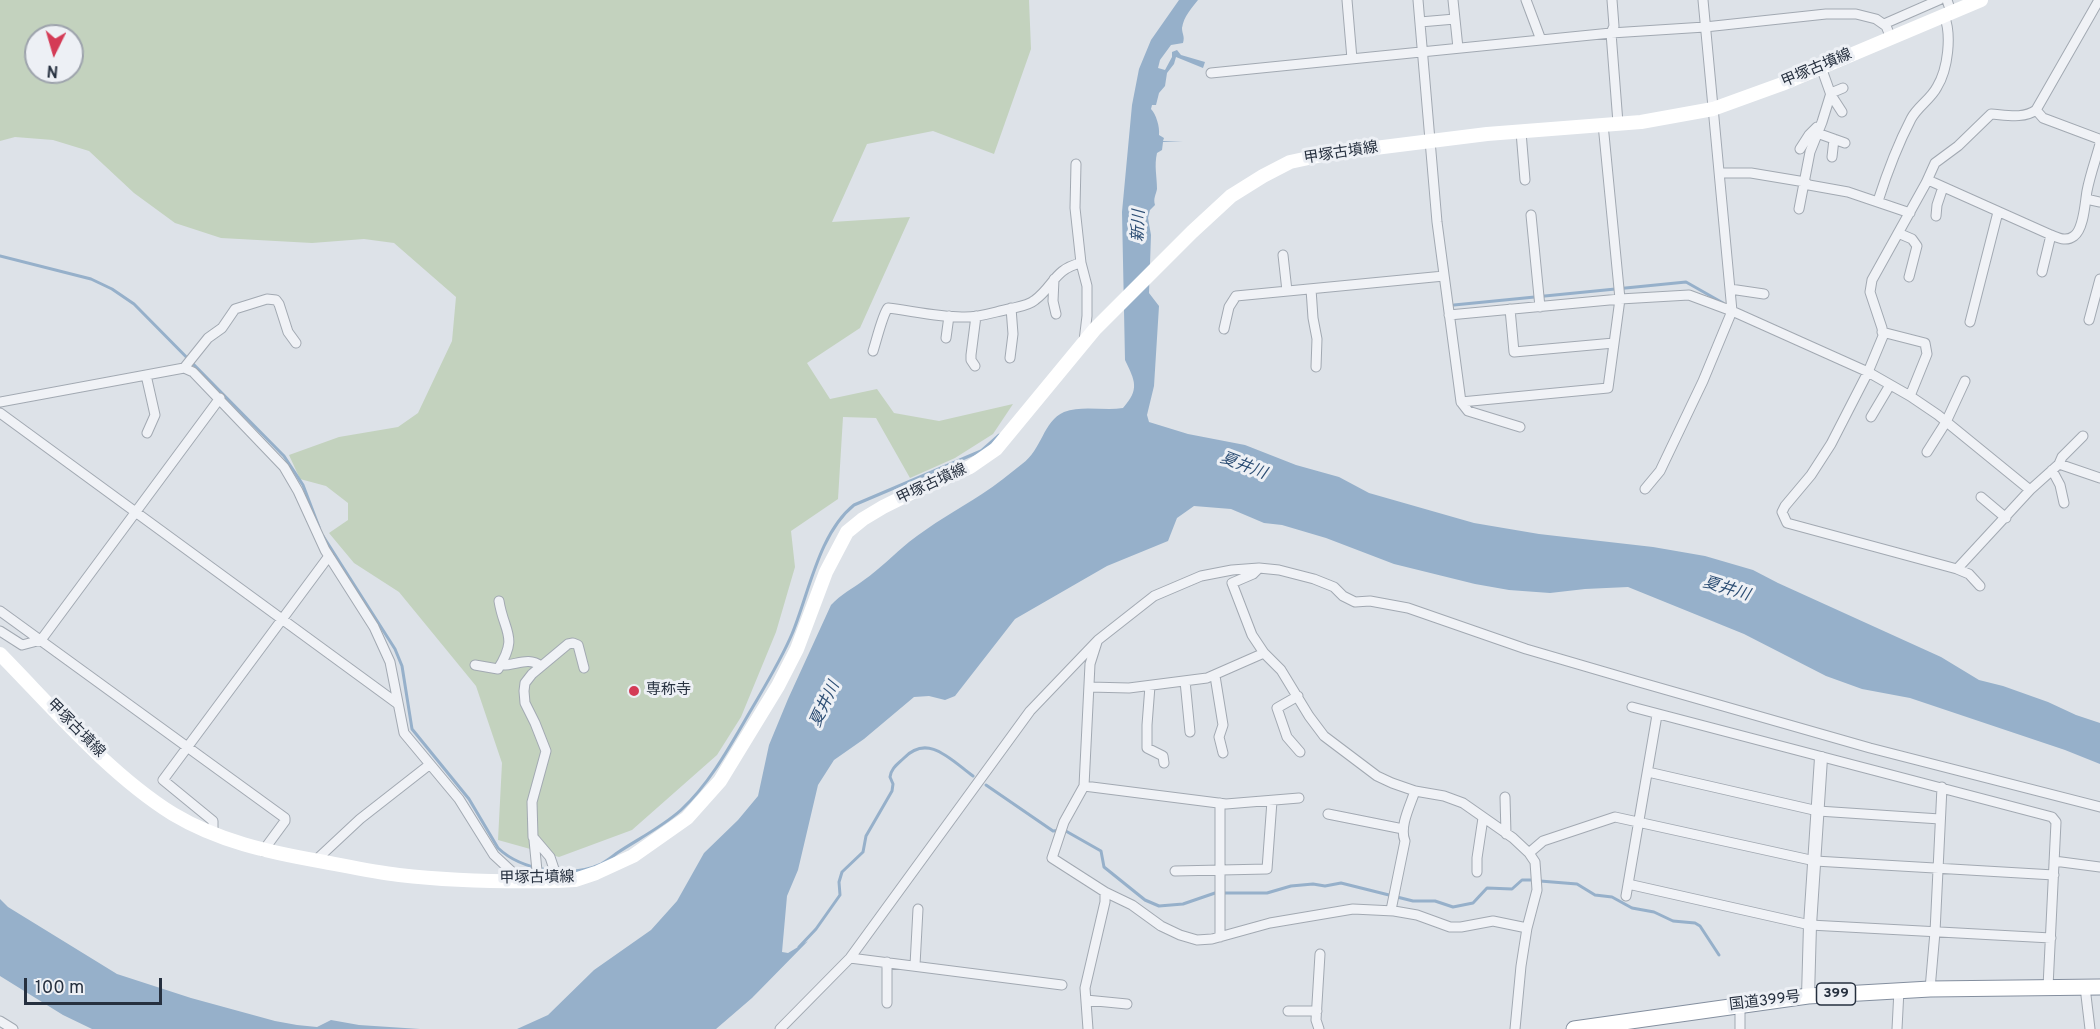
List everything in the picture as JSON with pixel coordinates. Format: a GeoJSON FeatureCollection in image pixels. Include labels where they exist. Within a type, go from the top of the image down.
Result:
{"type":"FeatureCollection","features":[{"type":"Feature","properties":{"kind":"highway","name":"国道399号"},"geometry":{"type":"LineString","coordinates":[[1579,1029],[1808,996],[1930,988],[2092,987]]}},
{"type":"Feature","properties":{"kind":"main road","name":"甲塚古墳線"},"geometry":{"type":"LineString","coordinates":[[0,654],[138,789],[174,814],[213,834],[263,850],[315,861],[417,877],[522,881],[557,877],[575,880],[633,856],[687,818],[720,781],[797,649],[831,562],[847,532],[883,507],[985,459],[1012,431],[1029,407],[1095,329],[1231,196],[1290,162],[1327,154],[1430,141],[1650,120],[1713,109],[1782,84],[1891,38],[1948,9],[1981,0]]}},
{"type":"Feature","properties":{"kind":"street"},"geometry":{"type":"LineString","coordinates":[[1347,0],[1352,59]]}},
{"type":"Feature","properties":{"kind":"street"},"geometry":{"type":"LineString","coordinates":[[1418,0],[1444,276],[1461,402],[1468,411],[1520,427]]}},
{"type":"Feature","properties":{"kind":"street"},"geometry":{"type":"LineString","coordinates":[[1453,0],[1458,48]]}},
{"type":"Feature","properties":{"kind":"street"},"geometry":{"type":"LineString","coordinates":[[1526,0],[1541,40]]}},
{"type":"Feature","properties":{"kind":"street"},"geometry":{"type":"LineString","coordinates":[[1612,0],[1614,26],[1611,33],[1618,123]]}},
{"type":"Feature","properties":{"kind":"street"},"geometry":{"type":"LineString","coordinates":[[1645,489],[1660,471],[1732,311],[1703,0]]}},
{"type":"Feature","properties":{"kind":"street"},"geometry":{"type":"LineString","coordinates":[[1884,24],[1939,0]]}},
{"type":"Feature","properties":{"kind":"street"},"geometry":{"type":"LineString","coordinates":[[1980,586],[1969,574],[1957,569],[1787,523],[1782,512],[1811,475],[1831,444],[1868,372],[1882,332],[1870,292],[1872,280],[1928,180],[1935,163],[1958,146],[1991,114],[2022,115],[2036,110],[2099,0]]}},
{"type":"Feature","properties":{"kind":"street"},"geometry":{"type":"LineString","coordinates":[[1878,201],[1892,160],[1912,116],[1931,96],[1941,80],[1947,47],[1948,9]]}},
{"type":"Feature","properties":{"kind":"street"},"geometry":{"type":"LineString","coordinates":[[1211,73],[1826,14],[1856,14],[1876,19],[1884,24],[1891,38]]}},
{"type":"Feature","properties":{"kind":"street"},"geometry":{"type":"LineString","coordinates":[[1420,22],[1455,19]]}},
{"type":"Feature","properties":{"kind":"street"},"geometry":{"type":"LineString","coordinates":[[1821,67],[1831,93],[1842,112]]}},
{"type":"Feature","properties":{"kind":"street"},"geometry":{"type":"LineString","coordinates":[[1799,209],[1810,152],[1831,93],[1843,88]]}},
{"type":"Feature","properties":{"kind":"street"},"geometry":{"type":"LineString","coordinates":[[1928,180],[2051,235],[2068,240],[2077,233],[2100,144],[2099,139],[2043,118],[2036,110]]}},
{"type":"Feature","properties":{"kind":"street"},"geometry":{"type":"LineString","coordinates":[[1461,402],[1608,388],[1620,299],[1603,124]]}},
{"type":"Feature","properties":{"kind":"street"},"geometry":{"type":"LineString","coordinates":[[1800,149],[1815,128],[1845,143]]}},
{"type":"Feature","properties":{"kind":"street"},"geometry":{"type":"LineString","coordinates":[[1521,132],[1525,180]]}},
{"type":"Feature","properties":{"kind":"street"},"geometry":{"type":"LineString","coordinates":[[1832,157],[1834,139]]}},
{"type":"Feature","properties":{"kind":"street"},"geometry":{"type":"LineString","coordinates":[[1076,164],[1075,208],[1081,263],[1087,286],[1084,341]]}},
{"type":"Feature","properties":{"kind":"street"},"geometry":{"type":"LineString","coordinates":[[1720,173],[1751,174],[1848,192],[1910,213]]}},
{"type":"Feature","properties":{"kind":"street"},"geometry":{"type":"LineString","coordinates":[[1935,216],[1936,205],[1943,187]]}},
{"type":"Feature","properties":{"kind":"street"},"geometry":{"type":"LineString","coordinates":[[2086,199],[2100,202]]}},
{"type":"Feature","properties":{"kind":"street"},"geometry":{"type":"LineString","coordinates":[[1970,322],[1998,212]]}},
{"type":"Feature","properties":{"kind":"street"},"geometry":{"type":"LineString","coordinates":[[1531,215],[1540,307]]}},
{"type":"Feature","properties":{"kind":"street"},"geometry":{"type":"LineString","coordinates":[[1898,233],[1912,239],[1917,246],[1909,277]]}},
{"type":"Feature","properties":{"kind":"street"},"geometry":{"type":"LineString","coordinates":[[2042,272],[2051,235]]}},
{"type":"Feature","properties":{"kind":"street"},"geometry":{"type":"LineString","coordinates":[[1283,255],[1287,291]]}},
{"type":"Feature","properties":{"kind":"street"},"geometry":{"type":"LineString","coordinates":[[873,351],[884,312],[888,308],[949,316],[976,316],[1011,308],[1036,300],[1054,279],[1071,265],[1081,263]]}},
{"type":"Feature","properties":{"kind":"street"},"geometry":{"type":"LineString","coordinates":[[1224,329],[1229,307],[1236,296],[1444,276]]}},
{"type":"Feature","properties":{"kind":"street"},"geometry":{"type":"LineString","coordinates":[[1054,279],[1053,301],[1056,314]]}},
{"type":"Feature","properties":{"kind":"street"},"geometry":{"type":"LineString","coordinates":[[2089,320],[2100,279]]}},
{"type":"Feature","properties":{"kind":"street"},"geometry":{"type":"LineString","coordinates":[[1311,289],[1317,339],[1316,368]]}},
{"type":"Feature","properties":{"kind":"street"},"geometry":{"type":"LineString","coordinates":[[1730,289],[1764,294]]}},
{"type":"Feature","properties":{"kind":"street"},"geometry":{"type":"LineString","coordinates":[[1449,315],[1689,295],[1732,311],[1868,372],[1910,396],[1946,422],[2031,490]]}},
{"type":"Feature","properties":{"kind":"street"},"geometry":{"type":"LineString","coordinates":[[0,402],[146,375],[187,364],[208,338],[222,328],[235,309],[267,299],[276,300],[279,304],[288,332],[296,343]]}},
{"type":"Feature","properties":{"kind":"street"},"geometry":{"type":"LineString","coordinates":[[1010,358],[1013,334],[1011,308]]}},
{"type":"Feature","properties":{"kind":"street"},"geometry":{"type":"LineString","coordinates":[[1510,309],[1514,352],[1614,343]]}},
{"type":"Feature","properties":{"kind":"street"},"geometry":{"type":"LineString","coordinates":[[946,338],[949,316]]}},
{"type":"Feature","properties":{"kind":"street"},"geometry":{"type":"LineString","coordinates":[[975,366],[971,355],[976,316]]}},
{"type":"Feature","properties":{"kind":"street"},"geometry":{"type":"LineString","coordinates":[[1882,332],[1924,343],[1928,354],[1910,396]]}},
{"type":"Feature","properties":{"kind":"street"},"geometry":{"type":"LineString","coordinates":[[187,364],[284,466],[298,491],[313,528],[374,627],[386,651],[404,734],[459,799],[494,855],[522,881]]}},
{"type":"Feature","properties":{"kind":"street"},"geometry":{"type":"LineString","coordinates":[[146,375],[155,415],[147,433]]}},
{"type":"Feature","properties":{"kind":"street"},"geometry":{"type":"LineString","coordinates":[[1927,452],[1946,422],[1965,381]]}},
{"type":"Feature","properties":{"kind":"street"},"geometry":{"type":"LineString","coordinates":[[1871,417],[1890,385]]}},
{"type":"Feature","properties":{"kind":"street"},"geometry":{"type":"LineString","coordinates":[[0,631],[22,645],[41,640],[220,398]]}},
{"type":"Feature","properties":{"kind":"street"},"geometry":{"type":"LineString","coordinates":[[0,413],[398,705]]}},
{"type":"Feature","properties":{"kind":"street"},"geometry":{"type":"LineString","coordinates":[[1957,569],[2083,436]]}},
{"type":"Feature","properties":{"kind":"street"},"geometry":{"type":"LineString","coordinates":[[2055,467],[2100,478]]}},
{"type":"Feature","properties":{"kind":"street"},"geometry":{"type":"LineString","coordinates":[[2055,467],[2064,503]]}},
{"type":"Feature","properties":{"kind":"street"},"geometry":{"type":"LineString","coordinates":[[1981,497],[2006,518]]}},
{"type":"Feature","properties":{"kind":"street"},"geometry":{"type":"LineString","coordinates":[[213,834],[213,821],[163,780],[329,556]]}},
{"type":"Feature","properties":{"kind":"street"},"geometry":{"type":"LineString","coordinates":[[1259,568],[1253,574],[1232,583],[1252,634],[1264,653],[1274,662],[1324,736],[1377,776],[1415,791],[1444,796],[1463,803],[1506,834],[1529,853],[1535,862],[1538,886],[1527,928],[1519,976],[1515,1029]]}},
{"type":"Feature","properties":{"kind":"street"},"geometry":{"type":"LineString","coordinates":[[780,1029],[850,958],[1030,711],[1098,640],[1154,596],[1201,576],[1259,568],[1279,570],[1334,587],[1343,596],[1355,602],[1390,603],[1526,649],[1662,689],[1870,748],[2100,807]]}},
{"type":"Feature","properties":{"kind":"street"},"geometry":{"type":"LineString","coordinates":[[475,665],[498,669],[510,646],[508,630],[499,601]]}},
{"type":"Feature","properties":{"kind":"street"},"geometry":{"type":"LineString","coordinates":[[0,611],[285,818],[263,850]]}},
{"type":"Feature","properties":{"kind":"street"},"geometry":{"type":"LineString","coordinates":[[1098,640],[1090,664],[1084,786],[1064,822],[1052,858],[1105,892],[1132,905],[1161,926],[1180,935],[1197,939],[1220,937],[1270,923],[1353,909],[1392,910],[1417,915],[1450,927],[1493,921],[1527,928]]}},
{"type":"Feature","properties":{"kind":"street"},"geometry":{"type":"LineString","coordinates":[[538,878],[532,802],[546,751],[535,723],[526,709],[524,692],[528,678],[561,649],[573,643],[578,645],[584,668]]}},
{"type":"Feature","properties":{"kind":"street"},"geometry":{"type":"LineString","coordinates":[[1089,687],[1150,686],[1215,676],[1264,653]]}},
{"type":"Feature","properties":{"kind":"street"},"geometry":{"type":"LineString","coordinates":[[501,665],[529,661],[541,666]]}},
{"type":"Feature","properties":{"kind":"street"},"geometry":{"type":"LineString","coordinates":[[1215,676],[1223,724],[1219,737],[1223,753]]}},
{"type":"Feature","properties":{"kind":"street"},"geometry":{"type":"LineString","coordinates":[[1185,681],[1190,732]]}},
{"type":"Feature","properties":{"kind":"street"},"geometry":{"type":"LineString","coordinates":[[1150,686],[1147,748],[1160,754],[1164,763]]}},
{"type":"Feature","properties":{"kind":"street"},"geometry":{"type":"LineString","coordinates":[[1298,696],[1277,708],[1287,736],[1300,752]]}},
{"type":"Feature","properties":{"kind":"street"},"geometry":{"type":"LineString","coordinates":[[1632,707],[2052,817],[2056,822],[2048,987]]}},
{"type":"Feature","properties":{"kind":"street"},"geometry":{"type":"LineString","coordinates":[[1626,896],[1657,715]]}},
{"type":"Feature","properties":{"kind":"street"},"geometry":{"type":"LineString","coordinates":[[1808,996],[1810,925],[1821,758]]}},
{"type":"Feature","properties":{"kind":"street"},"geometry":{"type":"LineString","coordinates":[[315,861],[360,819],[429,765]]}},
{"type":"Feature","properties":{"kind":"street"},"geometry":{"type":"LineString","coordinates":[[1648,772],[1818,812],[1940,819]]}},
{"type":"Feature","properties":{"kind":"street"},"geometry":{"type":"LineString","coordinates":[[1084,786],[1220,803],[1299,798]]}},
{"type":"Feature","properties":{"kind":"street"},"geometry":{"type":"LineString","coordinates":[[1930,988],[1942,788]]}},
{"type":"Feature","properties":{"kind":"street"},"geometry":{"type":"LineString","coordinates":[[1392,910],[1405,841],[1403,829],[1415,791]]}},
{"type":"Feature","properties":{"kind":"street"},"geometry":{"type":"LineString","coordinates":[[1505,797],[1506,834]]}},
{"type":"Feature","properties":{"kind":"street"},"geometry":{"type":"LineString","coordinates":[[1175,872],[1267,868],[1272,801]]}},
{"type":"Feature","properties":{"kind":"street"},"geometry":{"type":"LineString","coordinates":[[1220,803],[1220,937]]}},
{"type":"Feature","properties":{"kind":"street"},"geometry":{"type":"LineString","coordinates":[[1328,813],[1403,829]]}},
{"type":"Feature","properties":{"kind":"street"},"geometry":{"type":"LineString","coordinates":[[1529,853],[1543,841],[1610,817],[1815,861],[2054,875]]}},
{"type":"Feature","properties":{"kind":"street"},"geometry":{"type":"LineString","coordinates":[[1477,872],[1478,846],[1483,818]]}},
{"type":"Feature","properties":{"kind":"street"},"geometry":{"type":"LineString","coordinates":[[535,845],[550,857],[557,877]]}},
{"type":"Feature","properties":{"kind":"street"},"geometry":{"type":"LineString","coordinates":[[2054,861],[2100,867]]}},
{"type":"Feature","properties":{"kind":"street"},"geometry":{"type":"LineString","coordinates":[[1628,884],[1810,925],[2051,938]]}},
{"type":"Feature","properties":{"kind":"street"},"geometry":{"type":"LineString","coordinates":[[1088,1029],[1085,988],[1105,902],[1105,892]]}},
{"type":"Feature","properties":{"kind":"street"},"geometry":{"type":"LineString","coordinates":[[915,965],[918,909]]}},
{"type":"Feature","properties":{"kind":"street"},"geometry":{"type":"LineString","coordinates":[[1319,1029],[1317,1011],[1320,954]]}},
{"type":"Feature","properties":{"kind":"street"},"geometry":{"type":"LineString","coordinates":[[850,958],[1062,985]]}},
{"type":"Feature","properties":{"kind":"street"},"geometry":{"type":"LineString","coordinates":[[887,962],[887,1003]]}},
{"type":"Feature","properties":{"kind":"street"},"geometry":{"type":"LineString","coordinates":[[2090,1029],[2092,987]]}},
{"type":"Feature","properties":{"kind":"street"},"geometry":{"type":"LineString","coordinates":[[1897,1029],[1899,990]]}},
{"type":"Feature","properties":{"kind":"street"},"geometry":{"type":"LineString","coordinates":[[1086,1000],[1127,1004]]}},
{"type":"Feature","properties":{"kind":"street"},"geometry":{"type":"LineString","coordinates":[[1740,1005],[1740,1029]]}},
{"type":"Feature","properties":{"kind":"street"},"geometry":{"type":"LineString","coordinates":[[1288,1011],[1317,1011]]}},
{"type":"Feature","properties":{"kind":"street"},"geometry":{"type":"LineString","coordinates":[[0,1021],[13,1029]]}},
{"type":"Feature","properties":{"kind":"green space"},"geometry":{"type":"Polygon","coordinates":[[[0,0],[1029,0],[1031,49],[994,154],[933,131],[867,144],[832,222],[910,217],[860,328],[807,363],[830,399],[877,389],[894,413],[939,421],[1013,404],[993,434],[955,458],[910,478],[876,418],[843,417],[838,499],[791,531],[795,567],[776,632],[741,717],[717,755],[632,830],[559,857],[498,840],[502,763],[476,686],[399,592],[354,563],[329,533],[348,520],[348,503],[326,486],[300,479],[289,455],[339,437],[398,427],[418,413],[452,341],[456,297],[394,243],[364,239],[312,243],[221,238],[175,223],[134,193],[89,151],[53,140],[15,137],[0,141],[0,0]]]}},
{"type":"Feature","properties":{"kind":"water"},"geometry":{"type":"Polygon","coordinates":[[[1179,0],[1198,0],[1183,24],[1183,43],[1171,45],[1160,60],[1158,68],[1165,70],[1172,57],[1172,52],[1177,50],[1181,55],[1205,62],[1203,68],[1176,57],[1167,73],[1165,86],[1159,93],[1156,105],[1152,105],[1151,109],[1157,121],[1159,135],[1164,138],[1163,141],[1183,142],[1163,142],[1162,150],[1157,153],[1155,205],[1150,210],[1148,218],[1151,235],[1149,293],[1159,306],[1154,386],[1147,415],[1149,422],[1188,434],[1245,445],[1296,465],[1339,477],[1369,493],[1474,523],[1539,534],[1653,547],[1705,556],[1753,570],[1941,657],[1979,680],[2003,686],[2100,723],[2100,764],[1910,698],[1862,689],[1826,676],[1744,634],[1628,587],[1550,593],[1509,590],[1475,584],[1394,564],[1326,538],[1282,525],[1264,523],[1231,509],[1194,506],[1177,518],[1168,541],[1107,566],[1015,619],[955,696],[945,700],[929,696],[914,697],[864,739],[834,760],[818,785],[798,870],[787,896],[782,952],[788,953],[808,941],[752,998],[716,1029],[517,1029],[548,1015],[594,970],[651,930],[677,901],[704,853],[738,820],[758,796],[769,745],[831,605],[918,535],[987,491],[1022,464],[1029,458],[1057,416],[1078,409],[1123,408],[1132,395],[1133,379],[1125,360],[1122,212],[1132,105],[1139,69],[1151,40],[1179,0]]]}},
{"type":"Feature","properties":{"kind":"water"},"geometry":{"type":"Polygon","coordinates":[[[0,899],[8,907],[117,974],[191,998],[297,1025],[317,1027],[331,1020],[359,1025],[420,1029],[92,1029],[63,1015],[0,976],[0,899]]]}},
{"type":"Feature","properties":{"kind":"waterway"},"geometry":{"type":"LineString","coordinates":[[0,256],[91,279],[112,289],[134,304],[284,456],[303,485],[319,527]]}},
{"type":"Feature","properties":{"kind":"waterway"},"geometry":{"type":"LineString","coordinates":[[1454,305],[1686,282],[1723,303]]}},
{"type":"Feature","properties":{"kind":"waterway"},"geometry":{"type":"LineString","coordinates":[[323,536],[395,649],[402,666],[412,729],[469,799],[498,848],[508,856],[533,867],[576,871],[603,863],[666,822],[702,788],[735,737],[783,653],[823,547],[842,517],[854,505],[981,451],[999,435]]}},
{"type":"Feature","properties":{"kind":"waterway"},"geometry":{"type":"LineString","coordinates":[[799,947],[816,929],[840,895],[839,882],[842,872],[863,852],[866,836],[892,791],[893,784],[890,777],[897,764],[913,751],[931,748],[948,757],[973,776]]}},
{"type":"Feature","properties":{"kind":"waterway"},"geometry":{"type":"LineString","coordinates":[[986,785],[1053,831],[1064,830],[1101,851],[1104,867],[1145,900],[1159,906],[1183,904],[1215,893],[1267,893],[1291,886],[1313,884],[1325,886],[1341,883],[1413,901],[1435,901],[1453,907],[1473,903],[1487,888],[1512,889],[1522,880],[1533,880]]}},
{"type":"Feature","properties":{"kind":"waterway"},"geometry":{"type":"LineString","coordinates":[[1540,881],[1577,884],[1595,895],[1612,897],[1632,908],[1654,912],[1673,921],[1695,923],[1700,926],[1719,955]]}},
{"type":"Feature","properties":{"kind":"place","name":"専称寺"},"geometry":{"type":"Point","coordinates":[634,691]}},
{"type":"Feature","properties":{"kind":"water label","name":"新川"},"geometry":{"type":"Point","coordinates":[1140,226]}},
{"type":"Feature","properties":{"kind":"water label","name":"夏井川"},"geometry":{"type":"Point","coordinates":[1243,467]}},
{"type":"Feature","properties":{"kind":"water label","name":"夏井川"},"geometry":{"type":"Point","coordinates":[1726,590]}},
{"type":"Feature","properties":{"kind":"water label","name":"夏井川"},"geometry":{"type":"Point","coordinates":[826,705]}}]}
